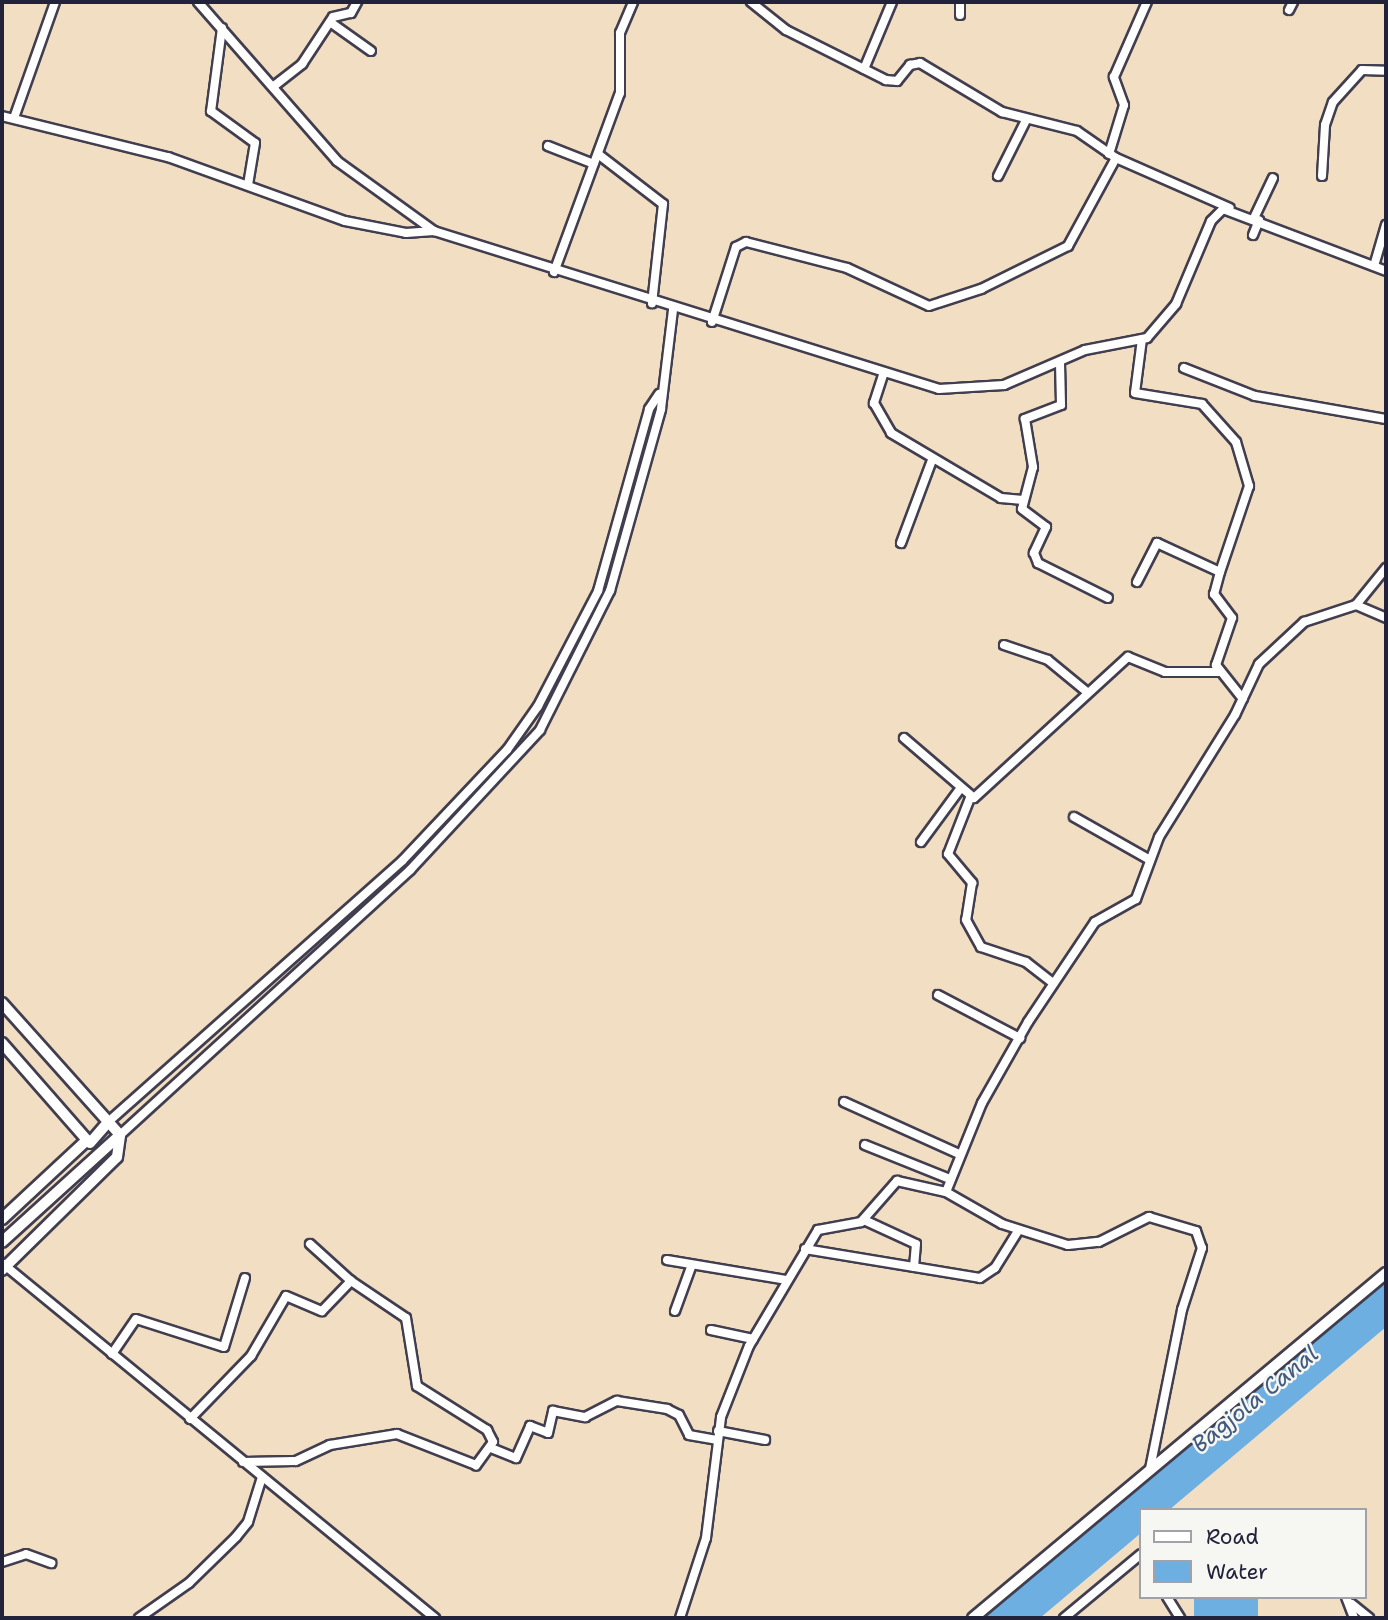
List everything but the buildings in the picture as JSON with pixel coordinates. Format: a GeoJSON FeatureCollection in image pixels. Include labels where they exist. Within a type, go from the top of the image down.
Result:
{"type":"FeatureCollection","features":[{"type":"Feature","properties":{"kind":"street"},"geometry":{"type":"LineString","coordinates":[[14,118],[55,2]]}},
{"type":"Feature","properties":{"kind":"street"},"geometry":{"type":"LineString","coordinates":[[198,2],[337,161],[389,204],[434,231],[712,322],[884,372],[972,391],[1060,363],[1085,350],[1142,340]]}},
{"type":"Feature","properties":{"kind":"street"},"geometry":{"type":"LineString","coordinates":[[274,86],[302,64],[330,22],[351,13],[357,2]]}},
{"type":"Feature","properties":{"kind":"street"},"geometry":{"type":"LineString","coordinates":[[554,272],[620,93],[620,33],[633,2]]}},
{"type":"Feature","properties":{"kind":"street"},"geometry":{"type":"LineString","coordinates":[[751,2],[786,30],[864,69],[897,81],[910,65],[920,63],[1002,112],[1077,131],[1113,156],[1256,219],[1386,271]]}},
{"type":"Feature","properties":{"kind":"street"},"geometry":{"type":"LineString","coordinates":[[864,69],[892,2]]}},
{"type":"Feature","properties":{"kind":"street"},"geometry":{"type":"LineString","coordinates":[[960,2],[960,15]]}},
{"type":"Feature","properties":{"kind":"street"},"geometry":{"type":"LineString","coordinates":[[712,322],[736,247],[746,242],[847,268],[929,306],[981,289],[1068,246],[1113,156],[1124,105],[1114,77],[1147,2]]}},
{"type":"Feature","properties":{"kind":"street"},"geometry":{"type":"LineString","coordinates":[[330,22],[371,51]]}},
{"type":"Feature","properties":{"kind":"street"},"geometry":{"type":"LineString","coordinates":[[222,28],[211,111],[255,143],[248,185]]}},
{"type":"Feature","properties":{"kind":"street"},"geometry":{"type":"LineString","coordinates":[[1322,176],[1333,102],[1362,70],[1386,71]]}},
{"type":"Feature","properties":{"kind":"street"},"geometry":{"type":"LineString","coordinates":[[2,116],[248,185],[345,221],[406,233],[434,231]]}},
{"type":"Feature","properties":{"kind":"street"},"geometry":{"type":"LineString","coordinates":[[998,176],[1026,120]]}},
{"type":"Feature","properties":{"kind":"street"},"geometry":{"type":"LineString","coordinates":[[548,146],[594,164]]}},
{"type":"Feature","properties":{"kind":"street"},"geometry":{"type":"LineString","coordinates":[[598,155],[663,204],[652,303]]}},
{"type":"Feature","properties":{"kind":"street"},"geometry":{"type":"LineString","coordinates":[[1253,235],[1256,219],[1273,178]]}},
{"type":"Feature","properties":{"kind":"street"},"geometry":{"type":"LineString","coordinates":[[1233,209],[1211,220],[1176,304],[1142,340],[1135,393],[1202,404],[1236,442],[1249,486],[1214,594],[1232,618],[1215,660],[1219,672],[1243,699]]}},
{"type":"Feature","properties":{"kind":"street"},"geometry":{"type":"LineString","coordinates":[[1374,266],[1386,225]]}},
{"type":"Feature","properties":{"kind":"street"},"geometry":{"type":"LineString","coordinates":[[2,1242],[410,870],[540,730],[610,591],[661,409],[659,394],[673,310]]}},
{"type":"Feature","properties":{"kind":"street"},"geometry":{"type":"LineString","coordinates":[[1060,363],[1061,405],[1025,419],[1033,467],[1023,500],[1024,512],[1046,527],[1035,560],[1108,598]]}},
{"type":"Feature","properties":{"kind":"street"},"geometry":{"type":"LineString","coordinates":[[1184,368],[1255,396],[1386,418]]}},
{"type":"Feature","properties":{"kind":"street"},"geometry":{"type":"LineString","coordinates":[[884,372],[875,409],[891,433],[932,460],[974,477],[1001,498],[1023,500]]}},
{"type":"Feature","properties":{"kind":"street"},"geometry":{"type":"LineString","coordinates":[[2,1219],[87,1140],[402,861],[507,750],[538,706],[598,591],[649,409],[659,394]]}},
{"type":"Feature","properties":{"kind":"street"},"geometry":{"type":"LineString","coordinates":[[901,543],[932,460]]}},
{"type":"Feature","properties":{"kind":"street"},"geometry":{"type":"LineString","coordinates":[[1137,582],[1157,543],[1220,572]]}},
{"type":"Feature","properties":{"kind":"street"},"geometry":{"type":"LineString","coordinates":[[1356,605],[1386,568]]}},
{"type":"Feature","properties":{"kind":"street"},"geometry":{"type":"LineString","coordinates":[[946,1192],[959,1154],[1020,1038],[1095,922],[1136,900],[1150,860],[1243,699],[1259,664],[1291,633],[1318,614],[1356,605],[1386,618]]}},
{"type":"Feature","properties":{"kind":"street"},"geometry":{"type":"LineString","coordinates":[[1004,645],[1048,660],[1087,692]]}},
{"type":"Feature","properties":{"kind":"street"},"geometry":{"type":"LineString","coordinates":[[1054,983],[1026,962],[981,947],[967,920],[972,883],[948,854],[970,798],[1128,657],[1171,673],[1219,672]]}},
{"type":"Feature","properties":{"kind":"street"},"geometry":{"type":"LineString","coordinates":[[904,738],[970,798]]}},
{"type":"Feature","properties":{"kind":"street"},"geometry":{"type":"LineString","coordinates":[[921,842],[960,789]]}},
{"type":"Feature","properties":{"kind":"street"},"geometry":{"type":"LineString","coordinates":[[1074,817],[1150,860]]}},
{"type":"Feature","properties":{"kind":"street"},"geometry":{"type":"LineString","coordinates":[[938,995],[1020,1038]]}},
{"type":"Feature","properties":{"kind":"street"},"geometry":{"type":"LineString","coordinates":[[2,1003],[120,1135]]}},
{"type":"Feature","properties":{"kind":"street"},"geometry":{"type":"LineString","coordinates":[[2,1043],[100,1153]]}},
{"type":"Feature","properties":{"kind":"street"},"geometry":{"type":"LineString","coordinates":[[844,1102],[959,1154]]}},
{"type":"Feature","properties":{"kind":"street"},"geometry":{"type":"LineString","coordinates":[[120,1135],[117,1157],[3,1266],[435,1618]]}},
{"type":"Feature","properties":{"kind":"street"},"geometry":{"type":"LineString","coordinates":[[865,1145],[950,1179]]}},
{"type":"Feature","properties":{"kind":"street"},"geometry":{"type":"LineString","coordinates":[[864,1220],[897,1181],[946,1192],[1018,1231],[1089,1245],[1136,1220],[1161,1217],[1186,1224],[1201,1239],[1150,1469]]}},
{"type":"Feature","properties":{"kind":"street"},"geometry":{"type":"LineString","coordinates":[[680,1618],[706,1538],[718,1436],[752,1339],[805,1248],[825,1225],[864,1220],[916,1244],[914,1267]]}},
{"type":"Feature","properties":{"kind":"street"},"geometry":{"type":"LineString","coordinates":[[805,1248],[914,1267],[989,1275],[1018,1231]]}},
{"type":"Feature","properties":{"kind":"street"},"geometry":{"type":"LineString","coordinates":[[310,1244],[351,1281],[406,1318],[417,1386],[488,1430],[491,1448]]}},
{"type":"Feature","properties":{"kind":"street"},"geometry":{"type":"LineString","coordinates":[[667,1260],[691,1267],[787,1280]]}},
{"type":"Feature","properties":{"kind":"street"},"geometry":{"type":"LineString","coordinates":[[675,1311],[691,1267]]}},
{"type":"Feature","properties":{"kind":"street"},"geometry":{"type":"LineString","coordinates":[[972,1618],[1106,1510],[1150,1469],[1386,1273]]}},
{"type":"Feature","properties":{"kind":"street"},"geometry":{"type":"LineString","coordinates":[[112,1354],[136,1319],[224,1347],[245,1278]]}},
{"type":"Feature","properties":{"kind":"street"},"geometry":{"type":"LineString","coordinates":[[190,1419],[251,1356],[286,1296],[322,1311],[351,1281]]}},
{"type":"Feature","properties":{"kind":"street"},"geometry":{"type":"LineString","coordinates":[[711,1330],[752,1339]]}},
{"type":"Feature","properties":{"kind":"street"},"geometry":{"type":"LineString","coordinates":[[491,1448],[516,1458],[530,1426],[548,1433],[553,1411],[584,1417],[617,1401],[667,1409],[679,1415],[689,1435],[765,1440]]}},
{"type":"Feature","properties":{"kind":"street"},"geometry":{"type":"LineString","coordinates":[[243,1462],[295,1461],[330,1445],[387,1434],[412,1438],[470,1465],[491,1448]]}},
{"type":"Feature","properties":{"kind":"street"},"geometry":{"type":"LineString","coordinates":[[139,1618],[191,1581],[236,1537],[251,1514],[262,1477]]}},
{"type":"Feature","properties":{"kind":"street"},"geometry":{"type":"LineString","coordinates":[[1064,1618],[1140,1552]]}},
{"type":"Feature","properties":{"kind":"street"},"geometry":{"type":"LineString","coordinates":[[2,1562],[26,1554],[51,1563]]}},
{"type":"Feature","properties":{"kind":"street"},"geometry":{"type":"LineString","coordinates":[[1168,1599],[1180,1618]]}},
{"type":"Feature","properties":{"kind":"street"},"geometry":{"type":"LineString","coordinates":[[1349,1601],[1354,1618]]}},
{"type":"Feature","properties":{"kind":"street"},"geometry":{"type":"LineString","coordinates":[[1349,1601],[1369,1618]]}},
{"type":"Feature","properties":{"kind":"water","name":"Bagjola Canal"},"geometry":{"type":"Polygon","coordinates":[[[1386,1268],[1386,1327],[1171,1508],[1140,1508],[1140,1534],[1040,1618],[970,1618],[1386,1268]]]}},
{"type":"Feature","properties":{"kind":"water"},"geometry":{"type":"Polygon","coordinates":[[[1194,1599],[1258,1599],[1258,1618],[1194,1618],[1194,1599]]]}}]}
